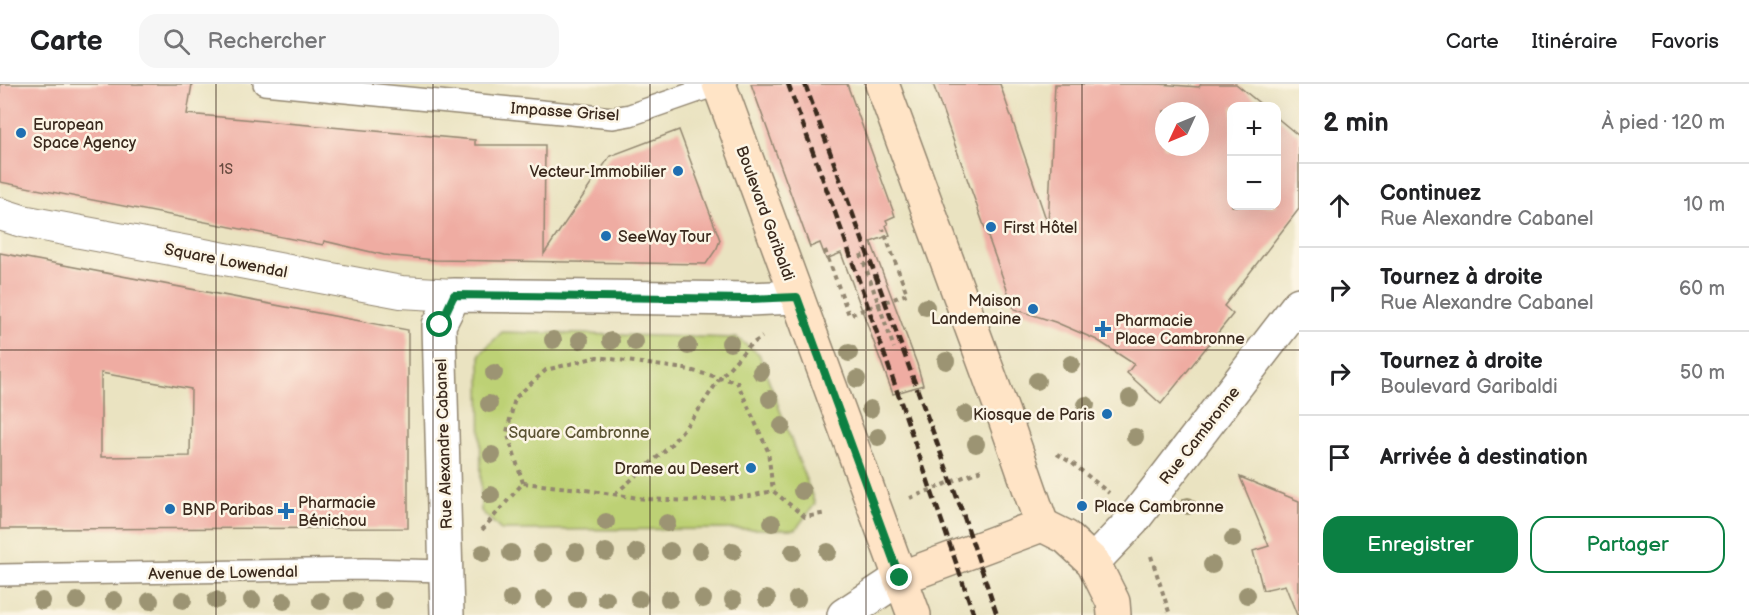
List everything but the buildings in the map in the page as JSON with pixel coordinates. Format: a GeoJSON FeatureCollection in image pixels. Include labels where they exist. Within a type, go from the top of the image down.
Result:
{"type":"FeatureCollection","features":[{"type":"Feature","properties":{"kind":"main road","name":"Boulevard Garibaldi"},"geometry":{"type":"LineString","coordinates":[[719,84],[900,578]]}},
{"type":"Feature","properties":{"kind":"main road"},"geometry":{"type":"LineString","coordinates":[[882,84],[1042,525],[1066,537],[1093,562],[1113,602],[1114,615]]}},
{"type":"Feature","properties":{"kind":"main road"},"geometry":{"type":"LineString","coordinates":[[914,615],[900,578],[1042,525]]}},
{"type":"Feature","properties":{"kind":"street","name":"Square Lowendal"},"geometry":{"type":"LineString","coordinates":[[0,214],[22,221],[401,292],[454,295]]}},
{"type":"Feature","properties":{"kind":"street"},"geometry":{"type":"LineString","coordinates":[[454,295],[750,299],[797,297]]}},
{"type":"Feature","properties":{"kind":"street","name":"Rue Alexandre Cabanel"},"geometry":{"type":"LineString","coordinates":[[447,615],[440,325],[454,295]]}},
{"type":"Feature","properties":{"kind":"street","name":"Rue Cambronne"},"geometry":{"type":"LineString","coordinates":[[1093,562],[1133,520],[1299,304]]}},
{"type":"Feature","properties":{"kind":"street"},"geometry":{"type":"LineString","coordinates":[[844,615],[900,578]]}},
{"type":"Feature","properties":{"kind":"lane","name":"Impasse Grisel"},"geometry":{"type":"LineString","coordinates":[[264,84],[614,118],[630,115],[719,84]]}},
{"type":"Feature","properties":{"kind":"lane","name":"Avenue de Lowendal"},"geometry":{"type":"LineString","coordinates":[[0,575],[446,571]]}},
{"type":"Feature","properties":{"kind":"path"},"geometry":{"type":"LineString","coordinates":[[825,250],[849,315],[907,294],[883,229]]}},
{"type":"Feature","properties":{"kind":"path"},"geometry":{"type":"LineString","coordinates":[[861,254],[894,348]]}},
{"type":"Feature","properties":{"kind":"path"},"geometry":{"type":"LineString","coordinates":[[615,495],[668,448],[696,414],[720,378],[749,346],[762,337]]}},
{"type":"Feature","properties":{"kind":"path"},"geometry":{"type":"LineString","coordinates":[[523,483],[507,432],[514,398],[546,370],[597,357],[685,369],[737,382],[768,451],[773,491],[805,517],[827,513]]}},
{"type":"Feature","properties":{"kind":"path"},"geometry":{"type":"LineString","coordinates":[[1054,453],[1072,463],[1113,497]]}},
{"type":"Feature","properties":{"kind":"path"},"geometry":{"type":"LineString","coordinates":[[901,501],[988,467]]}},
{"type":"Feature","properties":{"kind":"path"},"geometry":{"type":"LineString","coordinates":[[523,483],[645,500],[692,501],[750,496],[773,491]]}},
{"type":"Feature","properties":{"kind":"path"},"geometry":{"type":"LineString","coordinates":[[478,535],[523,483]]}},
{"type":"Feature","properties":{"kind":"path"},"geometry":{"type":"LineString","coordinates":[[1149,550],[1170,615]]}},
{"type":"Feature","properties":{"kind":"green space","name":"Square Cambronne"},"geometry":{"type":"Polygon","coordinates":[[[502,332],[737,338],[759,354],[815,504],[796,529],[501,530],[481,511],[480,354],[502,332]]]}},
{"type":"Feature","properties":{"kind":"railway"},"geometry":{"type":"LineString","coordinates":[[788,84],[844,237],[974,615]]}},
{"type":"Feature","properties":{"kind":"railway"},"geometry":{"type":"LineString","coordinates":[[805,84],[962,511],[997,615]]}},
{"type":"Feature","properties":{"kind":"place","name":"European Space Agency"},"geometry":{"type":"Point","coordinates":[21,133]}},
{"type":"Feature","properties":{"kind":"place","name":"Vecteur-Immobilier"},"geometry":{"type":"Point","coordinates":[678,171]}},
{"type":"Feature","properties":{"kind":"place","name":"First Hôtel"},"geometry":{"type":"Point","coordinates":[991,227]}},
{"type":"Feature","properties":{"kind":"place","name":"SeeWay Tour"},"geometry":{"type":"Point","coordinates":[606,236]}},
{"type":"Feature","properties":{"kind":"place","name":"Maison Landemaine"},"geometry":{"type":"Point","coordinates":[1033,309]}},
{"type":"Feature","properties":{"kind":"place","name":"Pharmacie Place Cambronne"},"geometry":{"type":"Point","coordinates":[1103,329]}},
{"type":"Feature","properties":{"kind":"place","name":"Kiosque de Paris"},"geometry":{"type":"Point","coordinates":[1107,414]}},
{"type":"Feature","properties":{"kind":"place","name":"Drame au Desert"},"geometry":{"type":"Point","coordinates":[751,468]}},
{"type":"Feature","properties":{"kind":"place","name":"Place Cambronne"},"geometry":{"type":"Point","coordinates":[1082,506]}},
{"type":"Feature","properties":{"kind":"place","name":"BNP Paribas"},"geometry":{"type":"Point","coordinates":[170,509]}},
{"type":"Feature","properties":{"kind":"place","name":"Pharmacie Bénichou"},"geometry":{"type":"Point","coordinates":[286,511]}},
{"type":"Feature","properties":{"kind":"route"},"geometry":{"type":"LineString","coordinates":[[440,325],[454,295],[750,299],[797,297],[900,578]]}}]}
